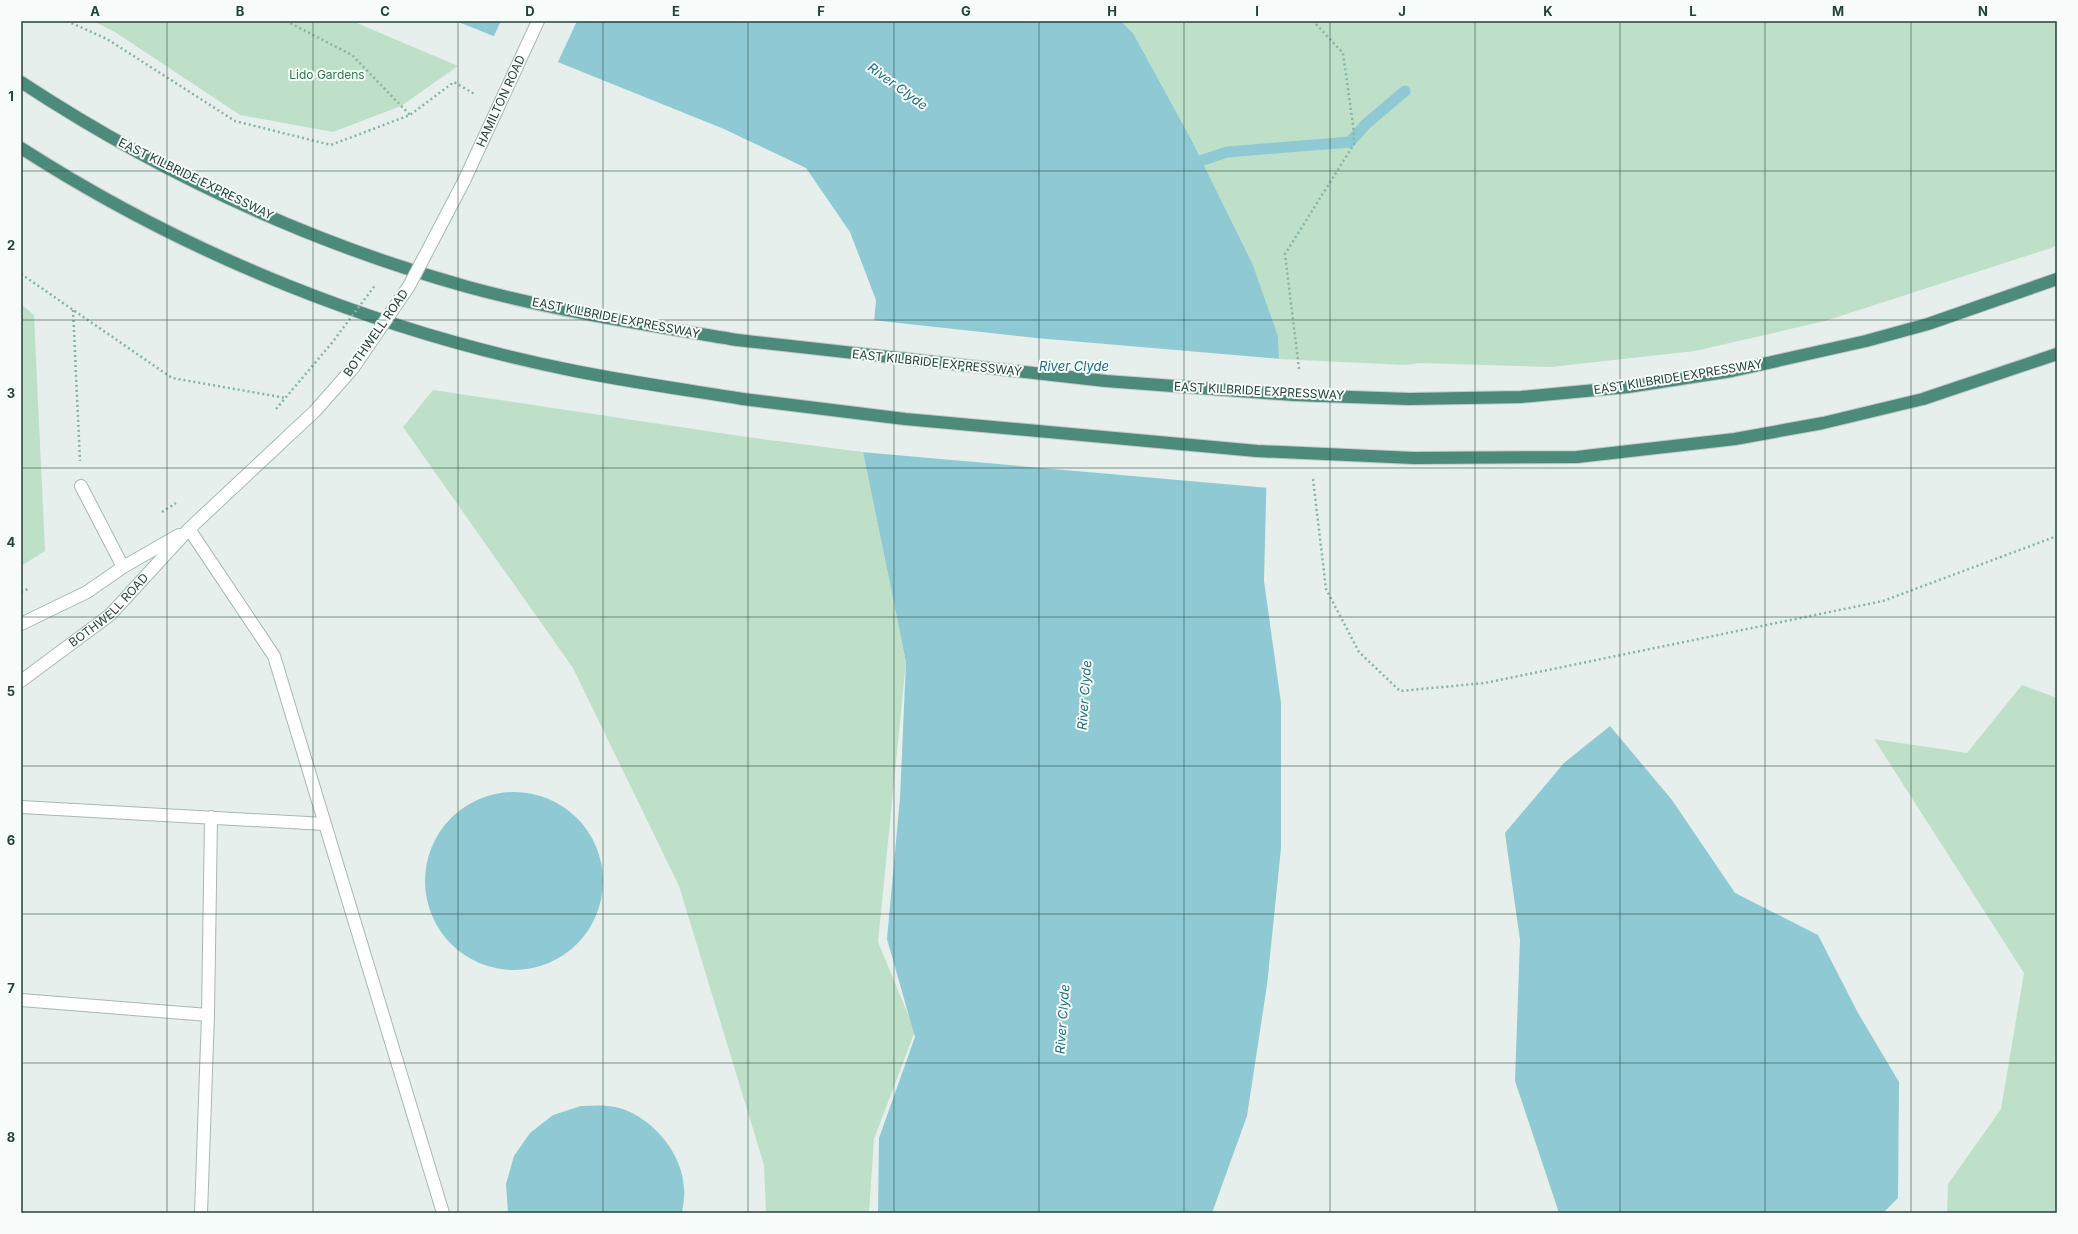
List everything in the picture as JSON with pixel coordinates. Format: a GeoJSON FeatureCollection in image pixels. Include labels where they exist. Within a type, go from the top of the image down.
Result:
{"type":"FeatureCollection","features":[{"type":"Feature","properties":{"kind":"highway","name":"EAST KILBRIDE EXPRESSWAY"},"geometry":{"type":"LineString","coordinates":[[21,82],[58,106],[128,147],[202,185],[273,218],[365,254],[467,286],[544,306],[737,340],[1106,381],[1294,395],[1408,399],[1521,397],[1628,387],[1732,371],[1866,341],[1928,324],[2057,279]]}},
{"type":"Feature","properties":{"kind":"highway"},"geometry":{"type":"LineString","coordinates":[[21,148],[137,216],[225,260],[320,298],[410,329],[574,371],[743,399],[905,419],[1257,451],[1414,458],[1577,457],[1735,439],[1823,423],[1923,399],[2057,354]]}},
{"type":"Feature","properties":{"kind":"main road","name":"HAMILTON ROAD"},"geometry":{"type":"LineString","coordinates":[[464,181],[538,21]]}},
{"type":"Feature","properties":{"kind":"main road","name":"BOTHWELL ROAD"},"geometry":{"type":"LineString","coordinates":[[21,682],[110,615],[189,529],[315,411],[353,368],[409,286],[464,181]]}},
{"type":"Feature","properties":{"kind":"main road"},"geometry":{"type":"LineString","coordinates":[[81,486],[123,567]]}},
{"type":"Feature","properties":{"kind":"main road","name":"BOTHWELL ROAD"},"geometry":{"type":"LineString","coordinates":[[21,624],[87,592],[123,567],[189,529]]}},
{"type":"Feature","properties":{"kind":"main road"},"geometry":{"type":"LineString","coordinates":[[189,529],[274,656],[443,1213]]}},
{"type":"Feature","properties":{"kind":"main road"},"geometry":{"type":"LineString","coordinates":[[21,807],[325,824]]}},
{"type":"Feature","properties":{"kind":"main road"},"geometry":{"type":"LineString","coordinates":[[201,1213],[208,1015],[211,818]]}},
{"type":"Feature","properties":{"kind":"main road"},"geometry":{"type":"LineString","coordinates":[[21,1000],[208,1015]]}},
{"type":"Feature","properties":{"kind":"path"},"geometry":{"type":"LineString","coordinates":[[67,21],[107,39],[235,121],[331,144],[410,115],[454,82],[477,96]]}},
{"type":"Feature","properties":{"kind":"path"},"geometry":{"type":"LineString","coordinates":[[286,21],[352,55],[410,115]]}},
{"type":"Feature","properties":{"kind":"path"},"geometry":{"type":"LineString","coordinates":[[1299,371],[1285,254],[1354,144],[1354,132],[1343,53],[1313,21]]}},
{"type":"Feature","properties":{"kind":"path"},"geometry":{"type":"LineString","coordinates":[[21,274],[172,378],[285,398],[315,411]]}},
{"type":"Feature","properties":{"kind":"path"},"geometry":{"type":"LineString","coordinates":[[276,410],[331,344],[380,278]]}},
{"type":"Feature","properties":{"kind":"path"},"geometry":{"type":"LineString","coordinates":[[73,309],[81,486]]}},
{"type":"Feature","properties":{"kind":"path"},"geometry":{"type":"LineString","coordinates":[[1312,472],[1326,588],[1359,652],[1400,690],[1485,683],[1883,601],[2057,536]]}},
{"type":"Feature","properties":{"kind":"path"},"geometry":{"type":"LineString","coordinates":[[156,516],[182,499]]}},
{"type":"Feature","properties":{"kind":"path"},"geometry":{"type":"LineString","coordinates":[[21,592],[34,586]]}},
{"type":"Feature","properties":{"kind":"green space","name":"Lido Gardens"},"geometry":{"type":"Polygon","coordinates":[[[93,21],[352,21],[458,66],[401,106],[333,132],[240,115],[115,32],[93,21]]]}},
{"type":"Feature","properties":{"kind":"green space"},"geometry":{"type":"Polygon","coordinates":[[[1121,21],[2057,21],[2057,245],[1825,321],[1695,351],[1551,367],[1419,363],[1406,365],[1279,359],[1278,336],[1253,265],[1191,139],[1133,33],[1121,21]]]}},
{"type":"Feature","properties":{"kind":"green space"},"geometry":{"type":"Polygon","coordinates":[[[21,304],[34,315],[45,551],[21,566],[21,304]]]}},
{"type":"Feature","properties":{"kind":"green space"},"geometry":{"type":"Polygon","coordinates":[[[433,390],[747,437],[863,452],[906,662],[878,942],[915,1031],[874,1139],[869,1213],[766,1213],[764,1165],[679,886],[573,668],[403,427],[433,390]]]}},
{"type":"Feature","properties":{"kind":"green space"},"geometry":{"type":"Polygon","coordinates":[[[2022,685],[2057,698],[2057,1213],[1947,1213],[1948,1184],[2001,1109],[2024,973],[1874,739],[1967,753],[2022,685]]]}},
{"type":"Feature","properties":{"kind":"water","name":"River Clyde"},"geometry":{"type":"Polygon","coordinates":[[[456,21],[1121,21],[1133,33],[1191,139],[1253,265],[1278,336],[1279,359],[1267,462],[1264,581],[1281,703],[1281,848],[1267,985],[1247,1116],[1212,1213],[878,1213],[879,1138],[915,1037],[887,939],[900,798],[906,662],[863,452],[876,300],[850,232],[806,168],[724,129],[456,21]]]}},
{"type":"Feature","properties":{"kind":"water"},"geometry":{"type":"Polygon","coordinates":[[[1610,726],[1672,800],[1735,893],[1818,935],[1858,1013],[1899,1082],[1898,1198],[1883,1213],[1559,1213],[1515,1081],[1520,940],[1505,833],[1564,763],[1610,726]]]}},
{"type":"Feature","properties":{"kind":"water"},"geometry":{"type":"Polygon","coordinates":[[[505,792],[523,792],[556,802],[577,818],[593,839],[599,855],[603,872],[603,890],[599,907],[593,923],[577,944],[556,960],[540,966],[523,970],[505,970],[472,960],[458,950],[445,937],[435,923],[429,907],[425,890],[425,872],[435,839],[445,825],[458,812],[472,802],[488,796],[505,792]]]}},
{"type":"Feature","properties":{"kind":"water"},"geometry":{"type":"Polygon","coordinates":[[[581,1106],[608,1106],[622,1109],[636,1115],[660,1134],[670,1147],[682,1174],[684,1194],[682,1213],[508,1213],[506,1184],[514,1156],[530,1133],[553,1115],[581,1106]]]}},
{"type":"Feature","properties":{"kind":"pier"},"geometry":{"type":"Polygon","coordinates":[[[501,21],[577,21],[557,64],[493,38],[501,21]]]}},
{"type":"Feature","properties":{"kind":"pier"},"geometry":{"type":"Polygon","coordinates":[[[872,320],[1036,338],[1281,359],[1269,462],[1269,488],[861,452],[872,320]]]}},
{"type":"Feature","properties":{"kind":"waterway"},"geometry":{"type":"LineString","coordinates":[[1188,165],[1227,152],[1350,142],[1366,124],[1405,91]]}}]}
